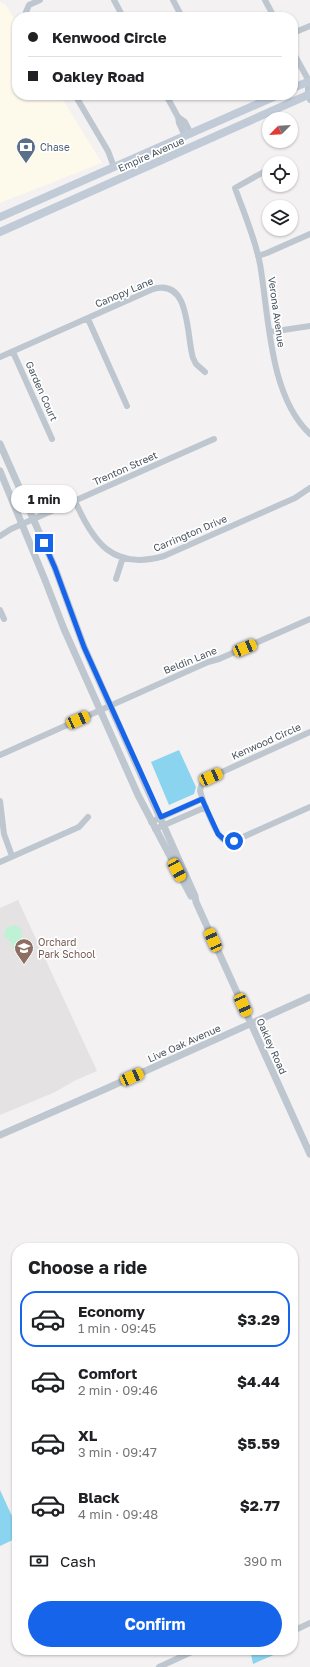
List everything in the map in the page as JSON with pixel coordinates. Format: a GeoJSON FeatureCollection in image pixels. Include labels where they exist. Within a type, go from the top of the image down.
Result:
{"type":"FeatureCollection","features":[{"type":"Feature","properties":{"kind":"main road"},"geometry":{"type":"LineString","coordinates":[[298,86],[309,82]]}},
{"type":"Feature","properties":{"kind":"main road","name":"Empire Avenue"},"geometry":{"type":"LineString","coordinates":[[0,232],[154,163],[309,97]]}},
{"type":"Feature","properties":{"kind":"main road","name":"Empire Avenue"},"geometry":{"type":"LineString","coordinates":[[0,217],[267,100]]}},
{"type":"Feature","properties":{"kind":"main road"},"geometry":{"type":"LineString","coordinates":[[154,163],[166,153],[189,142],[188,135]]}},
{"type":"Feature","properties":{"kind":"street"},"geometry":{"type":"LineString","coordinates":[[26,12],[29,5],[40,0]]}},
{"type":"Feature","properties":{"kind":"street"},"geometry":{"type":"LineString","coordinates":[[114,0],[120,12]]}},
{"type":"Feature","properties":{"kind":"street"},"geometry":{"type":"LineString","coordinates":[[173,0],[179,12]]}},
{"type":"Feature","properties":{"kind":"street"},"geometry":{"type":"LineString","coordinates":[[265,0],[271,12]]}},
{"type":"Feature","properties":{"kind":"street"},"geometry":{"type":"LineString","coordinates":[[298,31],[310,26]]}},
{"type":"Feature","properties":{"kind":"street"},"geometry":{"type":"LineString","coordinates":[[298,61],[309,82],[309,97]]}},
{"type":"Feature","properties":{"kind":"street"},"geometry":{"type":"LineString","coordinates":[[78,100],[108,151],[114,167]]}},
{"type":"Feature","properties":{"kind":"street"},"geometry":{"type":"LineString","coordinates":[[169,100],[178,117],[185,122],[188,135]]}},
{"type":"Feature","properties":{"kind":"street","name":"Verona Avenue"},"geometry":{"type":"LineString","coordinates":[[262,173],[235,188],[258,256],[273,358],[281,384],[295,417],[310,434]]}},
{"type":"Feature","properties":{"kind":"street"},"geometry":{"type":"LineString","coordinates":[[258,256],[267,254],[310,234]]}},
{"type":"Feature","properties":{"kind":"street","name":"Canopy Lane"},"geometry":{"type":"LineString","coordinates":[[0,357],[154,289],[165,287],[178,295],[182,301],[193,358],[196,364],[205,372]]}},
{"type":"Feature","properties":{"kind":"street"},"geometry":{"type":"LineString","coordinates":[[88,318],[127,406]]}},
{"type":"Feature","properties":{"kind":"street"},"geometry":{"type":"LineString","coordinates":[[270,332],[310,326]]}},
{"type":"Feature","properties":{"kind":"street","name":"Garden Court"},"geometry":{"type":"LineString","coordinates":[[14,352],[52,439]]}},
{"type":"Feature","properties":{"kind":"street","name":"Trenton Street"},"geometry":{"type":"LineString","coordinates":[[0,536],[33,519],[214,439]]}},
{"type":"Feature","properties":{"kind":"street","name":"Oakley Road"},"geometry":{"type":"LineString","coordinates":[[0,444],[55,568],[84,647],[161,817],[195,896],[196,902],[310,1154]]}},
{"type":"Feature","properties":{"kind":"street","name":"Oakley Road"},"geometry":{"type":"LineString","coordinates":[[0,472],[64,629],[151,822],[192,898],[196,902]]}},
{"type":"Feature","properties":{"kind":"street","name":"Carrington Drive"},"geometry":{"type":"LineString","coordinates":[[75,501],[89,530],[97,541],[106,549],[123,557],[140,560],[154,559],[164,556],[295,498],[310,488]]}},
{"type":"Feature","properties":{"kind":"street"},"geometry":{"type":"LineString","coordinates":[[116,579],[123,557]]}},
{"type":"Feature","properties":{"kind":"street"},"geometry":{"type":"LineString","coordinates":[[0,610],[4,619]]}},
{"type":"Feature","properties":{"kind":"street","name":"Beldin Lane"},"geometry":{"type":"LineString","coordinates":[[0,755],[208,662],[310,619]]}},
{"type":"Feature","properties":{"kind":"street","name":"Kenwood Circle"},"geometry":{"type":"LineString","coordinates":[[202,799],[200,791],[204,781],[310,732]]}},
{"type":"Feature","properties":{"kind":"street"},"geometry":{"type":"LineString","coordinates":[[151,822],[202,799],[218,834],[229,842],[310,807]]}},
{"type":"Feature","properties":{"kind":"street"},"geometry":{"type":"LineString","coordinates":[[0,801],[4,834],[12,856]]}},
{"type":"Feature","properties":{"kind":"street"},"geometry":{"type":"LineString","coordinates":[[184,807],[187,815]]}},
{"type":"Feature","properties":{"kind":"street"},"geometry":{"type":"LineString","coordinates":[[155,829],[206,807]]}},
{"type":"Feature","properties":{"kind":"street"},"geometry":{"type":"LineString","coordinates":[[0,862],[79,827],[88,817]]}},
{"type":"Feature","properties":{"kind":"street","name":"Live Oak Avenue"},"geometry":{"type":"LineString","coordinates":[[0,1135],[310,997]]}},
{"type":"Feature","properties":{"kind":"street"},"geometry":{"type":"LineString","coordinates":[[298,1629],[310,1623]]}},
{"type":"Feature","properties":{"kind":"street"},"geometry":{"type":"LineString","coordinates":[[158,1667],[185,1655]]}},
{"type":"Feature","properties":{"kind":"shaded area"},"geometry":{"type":"Polygon","coordinates":[[[0,2],[6,5],[12,15],[12,100],[63,100],[102,163],[0,203],[0,2]]]}},
{"type":"Feature","properties":{"kind":"shaded area","name":"Orchard Park School"},"geometry":{"type":"Polygon","coordinates":[[[18,900],[97,1071],[76,1080],[53,1093],[0,1115],[0,908],[18,900]]]}},
{"type":"Feature","properties":{"kind":"green space"},"geometry":{"type":"Polygon","coordinates":[[[14,925],[21,930],[24,944],[19,949],[13,948],[11,942],[4,937],[6,928],[14,925]]]}},
{"type":"Feature","properties":{"kind":"water"},"geometry":{"type":"Polygon","coordinates":[[[179,750],[196,787],[194,794],[169,805],[151,762],[179,750]]]}},
{"type":"Feature","properties":{"kind":"water"},"geometry":{"type":"Polygon","coordinates":[[[0,1490],[12,1516],[12,1540],[0,1546],[0,1490]]]}},
{"type":"Feature","properties":{"kind":"water"},"geometry":{"type":"Polygon","coordinates":[[[251,1655],[274,1655],[253,1664],[251,1655]]]}},
{"type":"Feature","properties":{"kind":"place","name":"Chase"},"geometry":{"type":"Point","coordinates":[26,164]}},
{"type":"Feature","properties":{"kind":"place","name":"Orchard Park School"},"geometry":{"type":"Point","coordinates":[24,965]}},
{"type":"Feature","properties":{"kind":"route"},"geometry":{"type":"LineString","coordinates":[[44,543],[65,593],[84,647],[161,817],[202,799],[218,834],[229,842],[234,841]]}}]}
